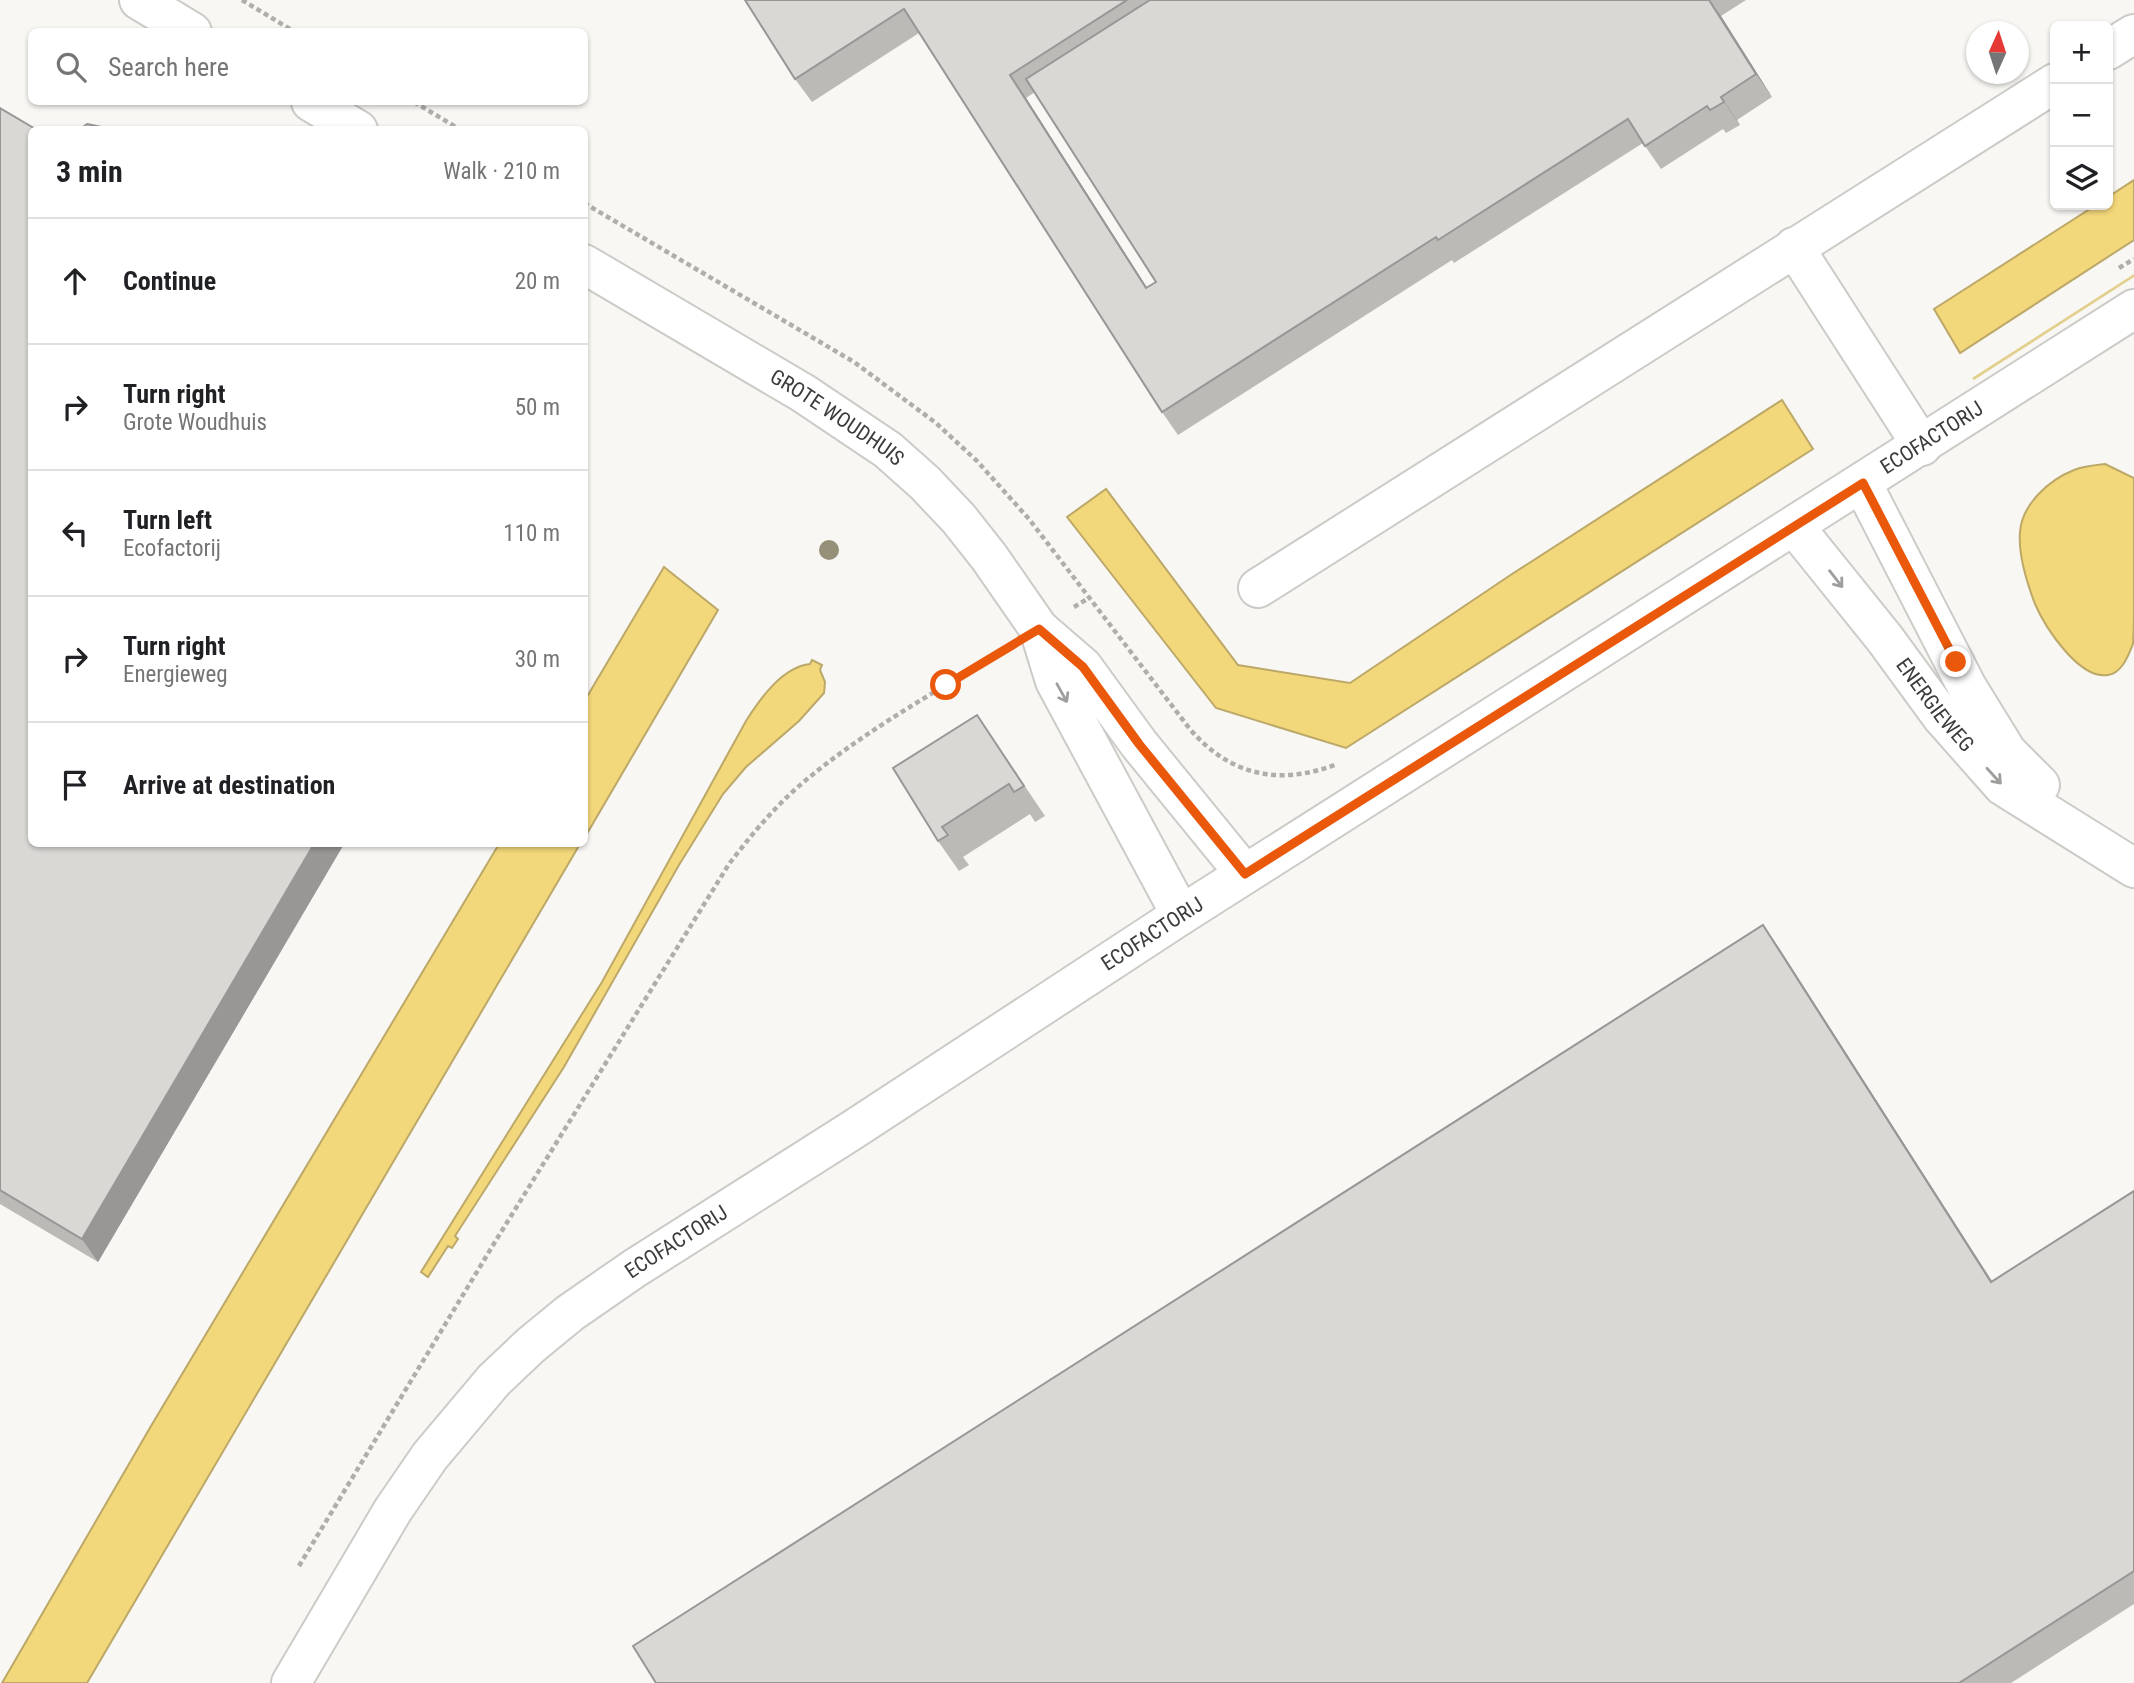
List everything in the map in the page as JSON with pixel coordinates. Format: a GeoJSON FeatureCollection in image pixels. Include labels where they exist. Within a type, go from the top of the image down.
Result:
{"type":"FeatureCollection","features":[{"type":"Feature","properties":{"kind":"street"},"geometry":{"type":"LineString","coordinates":[[139,0],[185,28]]}},
{"type":"Feature","properties":{"kind":"street"},"geometry":{"type":"LineString","coordinates":[[2113,47],[2134,34]]}},
{"type":"Feature","properties":{"kind":"street"},"geometry":{"type":"LineString","coordinates":[[1258,589],[2053,84]]}},
{"type":"Feature","properties":{"kind":"street"},"geometry":{"type":"LineString","coordinates":[[316,105],[351,126]]}},
{"type":"Feature","properties":{"kind":"street"},"geometry":{"type":"LineString","coordinates":[[1794,247],[1922,446]]}},
{"type":"Feature","properties":{"kind":"street","name":"GROTE WOUDHUIS"},"geometry":{"type":"LineString","coordinates":[[588,266],[803,393],[887,450],[925,483],[959,519],[989,557],[1039,629],[1083,667],[1139,744],[1245,874]]}},
{"type":"Feature","properties":{"kind":"street","name":"ECOFACTORIJ"},"geometry":{"type":"LineString","coordinates":[[291,1683],[393,1510],[430,1456],[476,1399],[531,1345],[570,1313],[635,1268],[851,1131],[1181,915],[2134,309]]}},
{"type":"Feature","properties":{"kind":"street","name":"ENERGIEWEG"},"geometry":{"type":"LineString","coordinates":[[1863,483],[1967,687],[2007,752],[2120,860]]}},
{"type":"Feature","properties":{"kind":"street","name":"ENERGIEWEG"},"geometry":{"type":"LineString","coordinates":[[1794,526],[1885,639],[1942,717],[2003,786],[2120,860]]}},
{"type":"Feature","properties":{"kind":"street","name":"GROTE WOUDHUIS"},"geometry":{"type":"LineString","coordinates":[[1039,629],[1055,681],[1181,915]]}},
{"type":"Feature","properties":{"kind":"path"},"geometry":{"type":"LineString","coordinates":[[242,0],[288,28]]}},
{"type":"Feature","properties":{"kind":"path"},"geometry":{"type":"LineString","coordinates":[[419,105],[454,126]]}},
{"type":"Feature","properties":{"kind":"path"},"geometry":{"type":"LineString","coordinates":[[299,1566],[541,1167],[729,864],[753,833],[796,789],[836,757],[946,685],[1089,598]]}},
{"type":"Feature","properties":{"kind":"shaded area"},"geometry":{"type":"Polygon","coordinates":[[[2134,180],[2134,240],[1960,353],[1934,309],[2088,210],[2113,210],[2113,194],[2134,180]]]}},
{"type":"Feature","properties":{"kind":"shaded area"},"geometry":{"type":"Polygon","coordinates":[[[2134,274],[2134,277],[1974,380],[1972,378],[2134,274]]]}},
{"type":"Feature","properties":{"kind":"shaded area"},"geometry":{"type":"Polygon","coordinates":[[[1782,400],[1813,449],[1346,748],[1216,708],[1067,517],[1106,489],[1238,665],[1350,683],[1509,576],[1782,400]]]}},
{"type":"Feature","properties":{"kind":"shaded area"},"geometry":{"type":"Polygon","coordinates":[[[2105,464],[2134,478],[2133,644],[2121,667],[2108,675],[2097,674],[2075,661],[2047,626],[2029,587],[2020,541],[2022,522],[2038,494],[2065,474],[2105,464]]]}},
{"type":"Feature","properties":{"kind":"shaded area"},"geometry":{"type":"Polygon","coordinates":[[[664,567],[718,610],[588,832],[588,695],[664,567]]]}},
{"type":"Feature","properties":{"kind":"shaded area"},"geometry":{"type":"Polygon","coordinates":[[[812,660],[822,665],[820,670],[825,682],[824,693],[799,721],[746,767],[723,794],[679,865],[564,1067],[455,1236],[458,1239],[452,1248],[448,1246],[428,1277],[421,1272],[602,982],[746,721],[773,685],[790,671],[810,664],[812,660]]]}},
{"type":"Feature","properties":{"kind":"shaded area"},"geometry":{"type":"Polygon","coordinates":[[[497,847],[578,847],[87,1683],[2,1683],[151,1426],[497,847]]]}},
{"type":"Feature","properties":{"kind":"building"},"geometry":{"type":"Polygon","coordinates":[[[745,0],[1127,0],[1010,75],[1146,288],[1156,282],[1026,79],[1150,0],[1709,0],[1756,74],[1721,97],[1724,102],[1710,110],[1707,106],[1645,146],[1628,119],[1438,240],[1436,237],[1162,412],[904,9],[795,79],[745,0]]]}},
{"type":"Feature","properties":{"kind":"building"},"geometry":{"type":"Polygon","coordinates":[[[0,108],[30,126],[28,126],[28,847],[312,847],[82,1239],[0,1190],[0,108]]]}},
{"type":"Feature","properties":{"kind":"building"},"geometry":{"type":"Polygon","coordinates":[[[977,715],[1024,786],[1014,792],[1009,784],[942,827],[948,835],[938,841],[893,768],[977,715]]]}},
{"type":"Feature","properties":{"kind":"building"},"geometry":{"type":"Polygon","coordinates":[[[1763,925],[1991,1282],[2134,1191],[2134,1571],[1959,1683],[656,1683],[633,1646],[1763,925]]]}},
{"type":"Feature","properties":{"kind":"route"},"geometry":{"type":"LineString","coordinates":[[946,685],[1039,629],[1083,667],[1139,744],[1245,874],[1863,483],[1956,662]]}}]}
